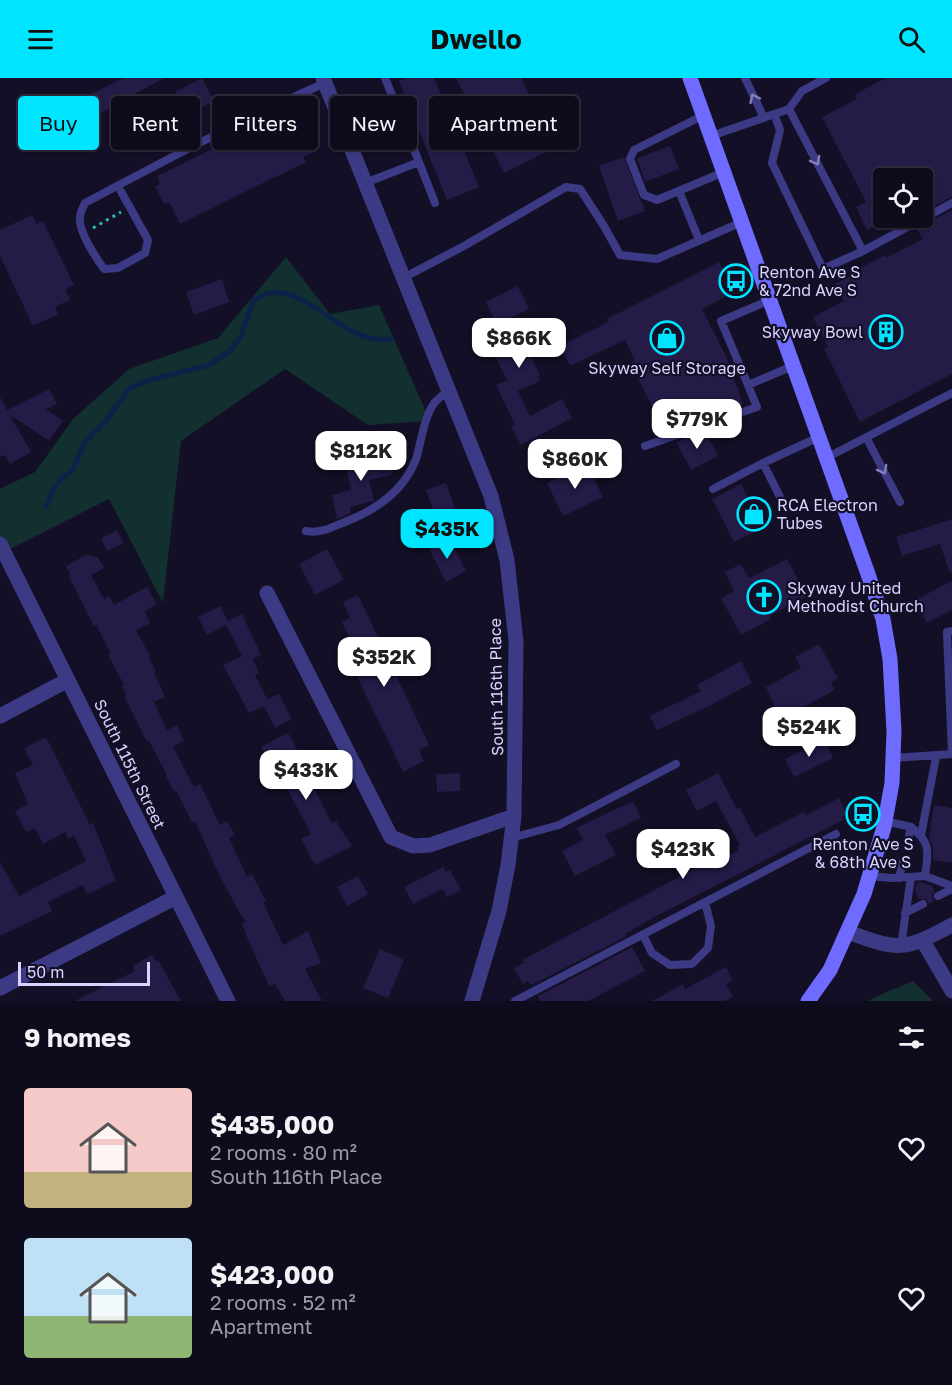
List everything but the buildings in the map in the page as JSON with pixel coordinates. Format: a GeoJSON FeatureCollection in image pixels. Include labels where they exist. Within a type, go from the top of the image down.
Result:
{"type":"FeatureCollection","features":[{"type":"Feature","properties":{"kind":"main road"},"geometry":{"type":"LineString","coordinates":[[690,78],[883,619],[890,659],[893,759],[892,783],[885,821],[870,876],[848,932],[830,970],[808,1001]]}},
{"type":"Feature","properties":{"kind":"street","name":"South 116th Place"},"geometry":{"type":"LineString","coordinates":[[324,80],[491,496],[507,560],[516,641],[514,816],[499,911],[472,1001]]}},
{"type":"Feature","properties":{"kind":"street","name":"South 115th Street"},"geometry":{"type":"LineString","coordinates":[[0,544],[228,1001]]}},
{"type":"Feature","properties":{"kind":"street"},"geometry":{"type":"LineString","coordinates":[[267,593],[391,837],[413,846],[430,845],[514,816]]}},
{"type":"Feature","properties":{"kind":"street"},"geometry":{"type":"LineString","coordinates":[[0,716],[68,680]]}},
{"type":"Feature","properties":{"kind":"street"},"geometry":{"type":"LineString","coordinates":[[0,988],[176,897]]}},
{"type":"Feature","properties":{"kind":"street"},"geometry":{"type":"LineString","coordinates":[[848,932],[880,944],[901,946],[923,941],[952,925]]}},
{"type":"Feature","properties":{"kind":"street"},"geometry":{"type":"LineString","coordinates":[[923,941],[952,991]]}},
{"type":"Feature","properties":{"kind":"lane"},"geometry":{"type":"LineString","coordinates":[[385,78],[435,203]]}},
{"type":"Feature","properties":{"kind":"lane"},"geometry":{"type":"LineString","coordinates":[[745,78],[764,118]]}},
{"type":"Feature","properties":{"kind":"lane"},"geometry":{"type":"LineString","coordinates":[[711,136],[789,109],[802,91],[826,78]]}},
{"type":"Feature","properties":{"kind":"lane"},"geometry":{"type":"LineString","coordinates":[[118,186],[148,240],[145,252],[118,268],[104,269],[94,255],[79,218],[85,203],[272,106],[324,80]]}},
{"type":"Feature","properties":{"kind":"lane"},"geometry":{"type":"LineString","coordinates":[[789,109],[863,251]]}},
{"type":"Feature","properties":{"kind":"lane"},"geometry":{"type":"LineString","coordinates":[[774,114],[780,130],[772,163],[824,270],[952,203]]}},
{"type":"Feature","properties":{"kind":"lane"},"geometry":{"type":"LineString","coordinates":[[704,115],[634,150],[630,159],[644,195],[657,200],[724,172]]}},
{"type":"Feature","properties":{"kind":"lane"},"geometry":{"type":"LineString","coordinates":[[365,183],[419,162]]}},
{"type":"Feature","properties":{"kind":"lane"},"geometry":{"type":"LineString","coordinates":[[404,278],[485,235],[566,187],[580,189],[620,255],[657,259],[742,222]]}},
{"type":"Feature","properties":{"kind":"lane"},"geometry":{"type":"LineString","coordinates":[[679,191],[699,240]]}},
{"type":"Feature","properties":{"kind":"lane"},"geometry":{"type":"LineString","coordinates":[[645,446],[757,407],[721,321],[770,300]]}},
{"type":"Feature","properties":{"kind":"lane"},"geometry":{"type":"LineString","coordinates":[[748,385],[793,366]]}},
{"type":"Feature","properties":{"kind":"lane"},"geometry":{"type":"LineString","coordinates":[[306,531],[316,533],[357,517],[385,502],[403,483],[415,460],[423,430],[434,403],[449,390]]}},
{"type":"Feature","properties":{"kind":"lane"},"geometry":{"type":"LineString","coordinates":[[826,458],[952,393]]}},
{"type":"Feature","properties":{"kind":"lane"},"geometry":{"type":"LineString","coordinates":[[713,489],[819,437]]}},
{"type":"Feature","properties":{"kind":"lane"},"geometry":{"type":"LineString","coordinates":[[866,437],[900,502]]}},
{"type":"Feature","properties":{"kind":"lane"},"geometry":{"type":"LineString","coordinates":[[762,463],[785,507]]}},
{"type":"Feature","properties":{"kind":"lane"},"geometry":{"type":"LineString","coordinates":[[893,759],[952,754],[947,632],[952,630]]}},
{"type":"Feature","properties":{"kind":"lane"},"geometry":{"type":"LineString","coordinates":[[921,835],[936,757]]}},
{"type":"Feature","properties":{"kind":"lane"},"geometry":{"type":"LineString","coordinates":[[511,838],[559,825],[676,764]]}},
{"type":"Feature","properties":{"kind":"lane"},"geometry":{"type":"LineString","coordinates":[[885,821],[911,827],[921,835],[928,848],[925,876]]}},
{"type":"Feature","properties":{"kind":"lane"},"geometry":{"type":"LineString","coordinates":[[907,845],[911,827]]}},
{"type":"Feature","properties":{"kind":"lane"},"geometry":{"type":"LineString","coordinates":[[515,1001],[836,834]]}},
{"type":"Feature","properties":{"kind":"lane"},"geometry":{"type":"LineString","coordinates":[[899,878],[903,862]]}},
{"type":"Feature","properties":{"kind":"lane"},"geometry":{"type":"LineString","coordinates":[[870,876],[899,878],[925,876],[952,887]]}},
{"type":"Feature","properties":{"kind":"lane"},"geometry":{"type":"LineString","coordinates":[[901,946],[911,877]]}},
{"type":"Feature","properties":{"kind":"lane"},"geometry":{"type":"LineString","coordinates":[[938,896],[952,887]]}},
{"type":"Feature","properties":{"kind":"lane"},"geometry":{"type":"LineString","coordinates":[[643,935],[652,953],[670,965],[692,964],[708,948],[711,926],[705,902]]}},
{"type":"Feature","properties":{"kind":"lane"},"geometry":{"type":"LineString","coordinates":[[905,913],[922,904]]}},
{"type":"Feature","properties":{"kind":"path"},"geometry":{"type":"LineString","coordinates":[[91,229],[122,212]]}},
{"type":"Feature","properties":{"kind":"green space"},"geometry":{"type":"Polygon","coordinates":[[[286,257],[330,314],[379,305],[430,421],[368,425],[285,369],[181,441],[163,603],[109,499],[0,554],[0,489],[35,472],[73,419],[129,369],[218,338],[286,257]]]}},
{"type":"Feature","properties":{"kind":"green space"},"geometry":{"type":"Polygon","coordinates":[[[913,981],[933,1001],[869,1001],[873,998],[913,981]]]}},
{"type":"Feature","properties":{"kind":"waterway"},"geometry":{"type":"LineString","coordinates":[[46,507],[53,490],[62,478],[73,470],[84,443],[105,422],[130,388],[149,380],[209,365],[231,350],[241,336],[253,301],[263,295],[285,294],[299,299],[358,334],[374,339],[391,339]]}},
{"type":"Feature","properties":{"kind":"place","name":"Renton Ave S & 72nd Ave S"},"geometry":{"type":"Point","coordinates":[736,281]}},
{"type":"Feature","properties":{"kind":"place","name":"Skyway Bowl"},"geometry":{"type":"Point","coordinates":[886,332]}},
{"type":"Feature","properties":{"kind":"place","name":"Skyway Self Storage"},"geometry":{"type":"Point","coordinates":[667,338]}},
{"type":"Feature","properties":{"kind":"place","name":"RCA Electron Tubes"},"geometry":{"type":"Point","coordinates":[754,514]}},
{"type":"Feature","properties":{"kind":"place","name":"Skyway United Methodist Church"},"geometry":{"type":"Point","coordinates":[764,597]}},
{"type":"Feature","properties":{"kind":"place","name":"Renton Ave S & 68th Ave S"},"geometry":{"type":"Point","coordinates":[863,814]}}]}
